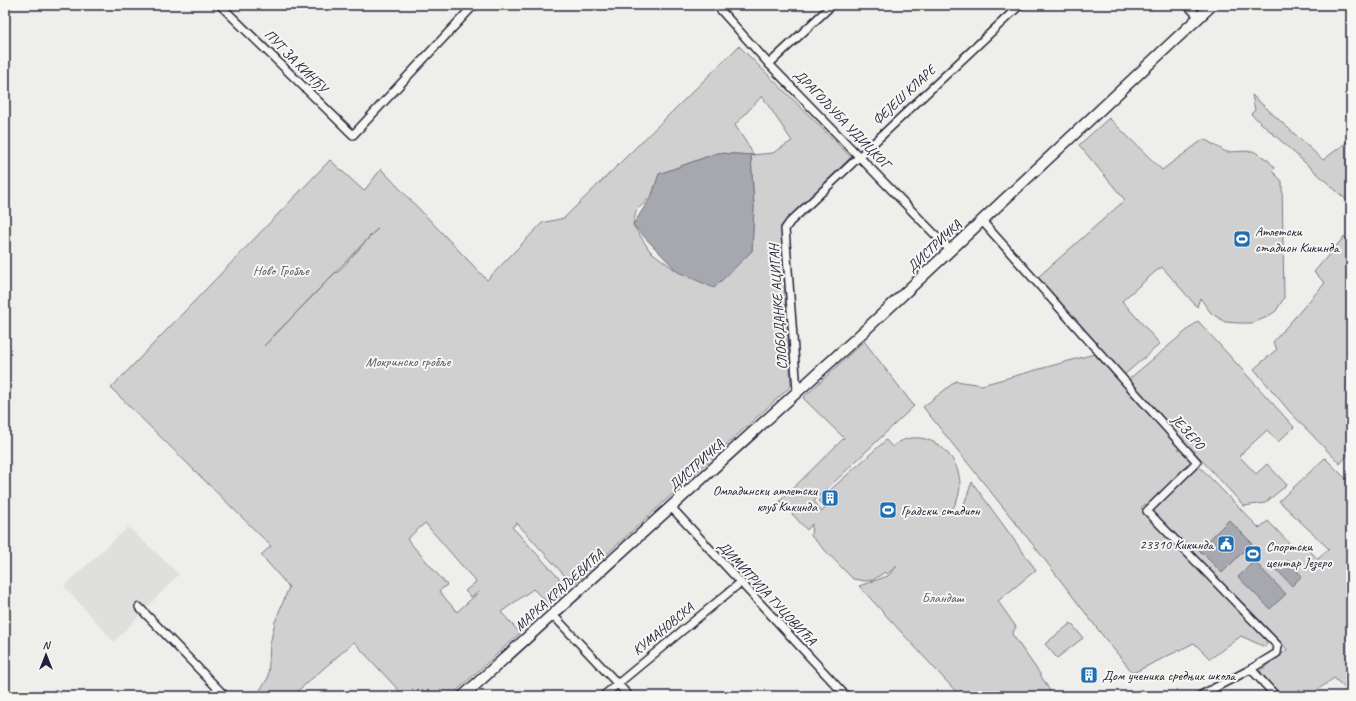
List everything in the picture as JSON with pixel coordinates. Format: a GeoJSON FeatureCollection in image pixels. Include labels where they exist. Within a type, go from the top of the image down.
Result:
{"type":"FeatureCollection","features":[{"type":"Feature","properties":{"kind":"main road","name":"ДИСТРИЧКА"},"geometry":{"type":"LineString","coordinates":[[672,506],[982,221],[1212,5]]}},
{"type":"Feature","properties":{"kind":"main road","name":"МАРКА КРАЉЕВИЋА"},"geometry":{"type":"LineString","coordinates":[[463,696],[672,506]]}},
{"type":"Feature","properties":{"kind":"street","name":"ПУТ ЗА КИНЂУ"},"geometry":{"type":"LineString","coordinates":[[220,5],[353,135],[474,5]]}},
{"type":"Feature","properties":{"kind":"street","name":"ДРАГОЉУБА УДИЦКОГ"},"geometry":{"type":"LineString","coordinates":[[716,5],[769,64],[950,250]]}},
{"type":"Feature","properties":{"kind":"street"},"geometry":{"type":"LineString","coordinates":[[769,64],[832,5]]}},
{"type":"Feature","properties":{"kind":"street","name":"ФЕЈЕШ КЛАРЕ"},"geometry":{"type":"LineString","coordinates":[[790,222],[859,155],[1020,5]]}},
{"type":"Feature","properties":{"kind":"street"},"geometry":{"type":"LineString","coordinates":[[1187,5],[1199,17]]}},
{"type":"Feature","properties":{"kind":"street","name":"ЈЕЗЕРО"},"geometry":{"type":"LineString","coordinates":[[982,221],[1197,462],[1147,511],[1278,646],[1277,653],[1252,669]]}},
{"type":"Feature","properties":{"kind":"street","name":"СЛОБОДАНКЕ АЦИГАН"},"geometry":{"type":"LineString","coordinates":[[790,222],[786,229],[797,391]]}},
{"type":"Feature","properties":{"kind":"street","name":"ДИМИТРИЈА ТУЦОВИЋА"},"geometry":{"type":"LineString","coordinates":[[672,506],[740,583],[846,696]]}},
{"type":"Feature","properties":{"kind":"street","name":"КУМАНОВСКА"},"geometry":{"type":"LineString","coordinates":[[603,696],[740,583]]}},
{"type":"Feature","properties":{"kind":"street"},"geometry":{"type":"LineString","coordinates":[[139,607],[225,696]]}},
{"type":"Feature","properties":{"kind":"street"},"geometry":{"type":"LineString","coordinates":[[553,615],[629,696]]}},
{"type":"Feature","properties":{"kind":"street"},"geometry":{"type":"LineString","coordinates":[[1199,696],[1252,669],[1276,696]]}},
{"type":"Feature","properties":{"kind":"shaded area"},"geometry":{"type":"Polygon","coordinates":[[[717,153],[754,155],[751,156],[754,207],[752,251],[714,288],[678,272],[633,225],[652,195],[659,174],[717,153]]]}},
{"type":"Feature","properties":{"kind":"shaded area"},"geometry":{"type":"Polygon","coordinates":[[[1229,520],[1252,543],[1222,573],[1199,550],[1229,520]]]}},
{"type":"Feature","properties":{"kind":"shaded area"},"geometry":{"type":"Polygon","coordinates":[[[128,527],[179,574],[114,642],[64,586],[128,527]]]}},
{"type":"Feature","properties":{"kind":"shaded area"},"geometry":{"type":"Polygon","coordinates":[[[1287,560],[1302,576],[1292,586],[1277,570],[1287,560]]]}},
{"type":"Feature","properties":{"kind":"shaded area"},"geometry":{"type":"Polygon","coordinates":[[[1254,561],[1286,594],[1270,609],[1238,577],[1254,561]]]}},
{"type":"Feature","properties":{"kind":"green space"},"geometry":{"type":"Polygon","coordinates":[[[739,46],[851,157],[781,226],[791,386],[573,585],[517,523],[512,527],[569,589],[550,605],[533,589],[501,612],[520,633],[451,696],[404,696],[354,642],[292,696],[256,696],[268,678],[270,644],[275,622],[289,587],[261,555],[271,546],[111,388],[330,160],[364,191],[381,169],[487,280],[542,223],[564,218],[739,46]],[[762,96],[735,125],[754,155],[773,153],[792,141],[762,96]],[[717,153],[659,174],[652,195],[636,211],[633,225],[650,251],[678,272],[752,251],[754,207],[752,155],[717,153]],[[378,228],[264,346],[335,273],[338,272],[378,228]],[[425,523],[407,539],[447,585],[439,591],[457,612],[479,592],[471,597],[465,591],[476,582],[425,523]]]}},
{"type":"Feature","properties":{"kind":"green space"},"geometry":{"type":"Polygon","coordinates":[[[1252,95],[1323,160],[1351,139],[1351,204],[1251,114],[1255,110],[1252,95]]]}},
{"type":"Feature","properties":{"kind":"green space"},"geometry":{"type":"Polygon","coordinates":[[[1109,118],[1162,170],[1204,139],[1226,152],[1253,151],[1268,160],[1275,168],[1272,171],[1282,181],[1284,298],[1276,311],[1253,323],[1225,322],[1211,313],[1200,298],[1197,307],[1162,267],[1122,301],[1160,344],[1124,375],[1037,278],[1125,200],[1079,145],[1109,118]]]}},
{"type":"Feature","properties":{"kind":"green space"},"geometry":{"type":"Polygon","coordinates":[[[1344,237],[1351,242],[1351,451],[1340,464],[1290,412],[1254,369],[1277,349],[1273,342],[1325,283],[1314,272],[1344,237]]]}},
{"type":"Feature","properties":{"kind":"green space"},"geometry":{"type":"Polygon","coordinates":[[[1198,321],[1294,427],[1278,442],[1267,430],[1239,456],[1256,474],[1267,464],[1287,485],[1265,503],[1244,506],[1128,380],[1198,321]]]}},
{"type":"Feature","properties":{"kind":"green space","name":"Бландаш"},"geometry":{"type":"Polygon","coordinates":[[[864,341],[914,406],[814,501],[822,512],[825,508],[818,501],[886,440],[892,447],[906,439],[921,438],[935,443],[947,452],[955,465],[960,479],[959,495],[951,511],[954,515],[963,507],[972,482],[1036,570],[998,601],[1016,627],[1012,634],[1038,671],[1053,696],[960,696],[859,586],[888,576],[897,566],[887,574],[885,572],[873,580],[865,581],[853,579],[811,536],[812,524],[807,530],[780,501],[844,438],[803,398],[864,341]]]}},
{"type":"Feature","properties":{"kind":"green space"},"geometry":{"type":"Polygon","coordinates":[[[1094,354],[1259,528],[1268,521],[1294,548],[1301,542],[1318,559],[1329,549],[1279,501],[1325,458],[1351,484],[1351,694],[1334,678],[1309,696],[1280,696],[1260,671],[1287,650],[1283,644],[1145,504],[1141,508],[1268,642],[1265,647],[1241,636],[1210,659],[1194,643],[1133,673],[923,407],[956,381],[982,385],[1094,354]]]}},
{"type":"Feature","properties":{"kind":"green space"},"geometry":{"type":"Polygon","coordinates":[[[1071,623],[1083,638],[1057,658],[1045,644],[1071,623]]]}},
{"type":"Feature","properties":{"kind":"place","name":"Атлетски стадион Кикинда"},"geometry":{"type":"Point","coordinates":[1242,239]}},
{"type":"Feature","properties":{"kind":"place","name":"Омладински атлетски клуб Кикинда"},"geometry":{"type":"Point","coordinates":[830,498]}},
{"type":"Feature","properties":{"kind":"place","name":"Градски стадион"},"geometry":{"type":"Point","coordinates":[888,510]}},
{"type":"Feature","properties":{"kind":"place","name":"23310 Кикинда"},"geometry":{"type":"Point","coordinates":[1226,544]}},
{"type":"Feature","properties":{"kind":"place","name":"Спортски центар Језеро"},"geometry":{"type":"Point","coordinates":[1253,554]}},
{"type":"Feature","properties":{"kind":"place","name":"Дом ученика средњих школа"},"geometry":{"type":"Point","coordinates":[1089,675]}},
{"type":"Feature","properties":{"kind":"park label","name":"Ново Гробље"},"geometry":{"type":"Point","coordinates":[281,270]}},
{"type":"Feature","properties":{"kind":"park label","name":"Мокринско гробље"},"geometry":{"type":"Point","coordinates":[408,361]}}]}
